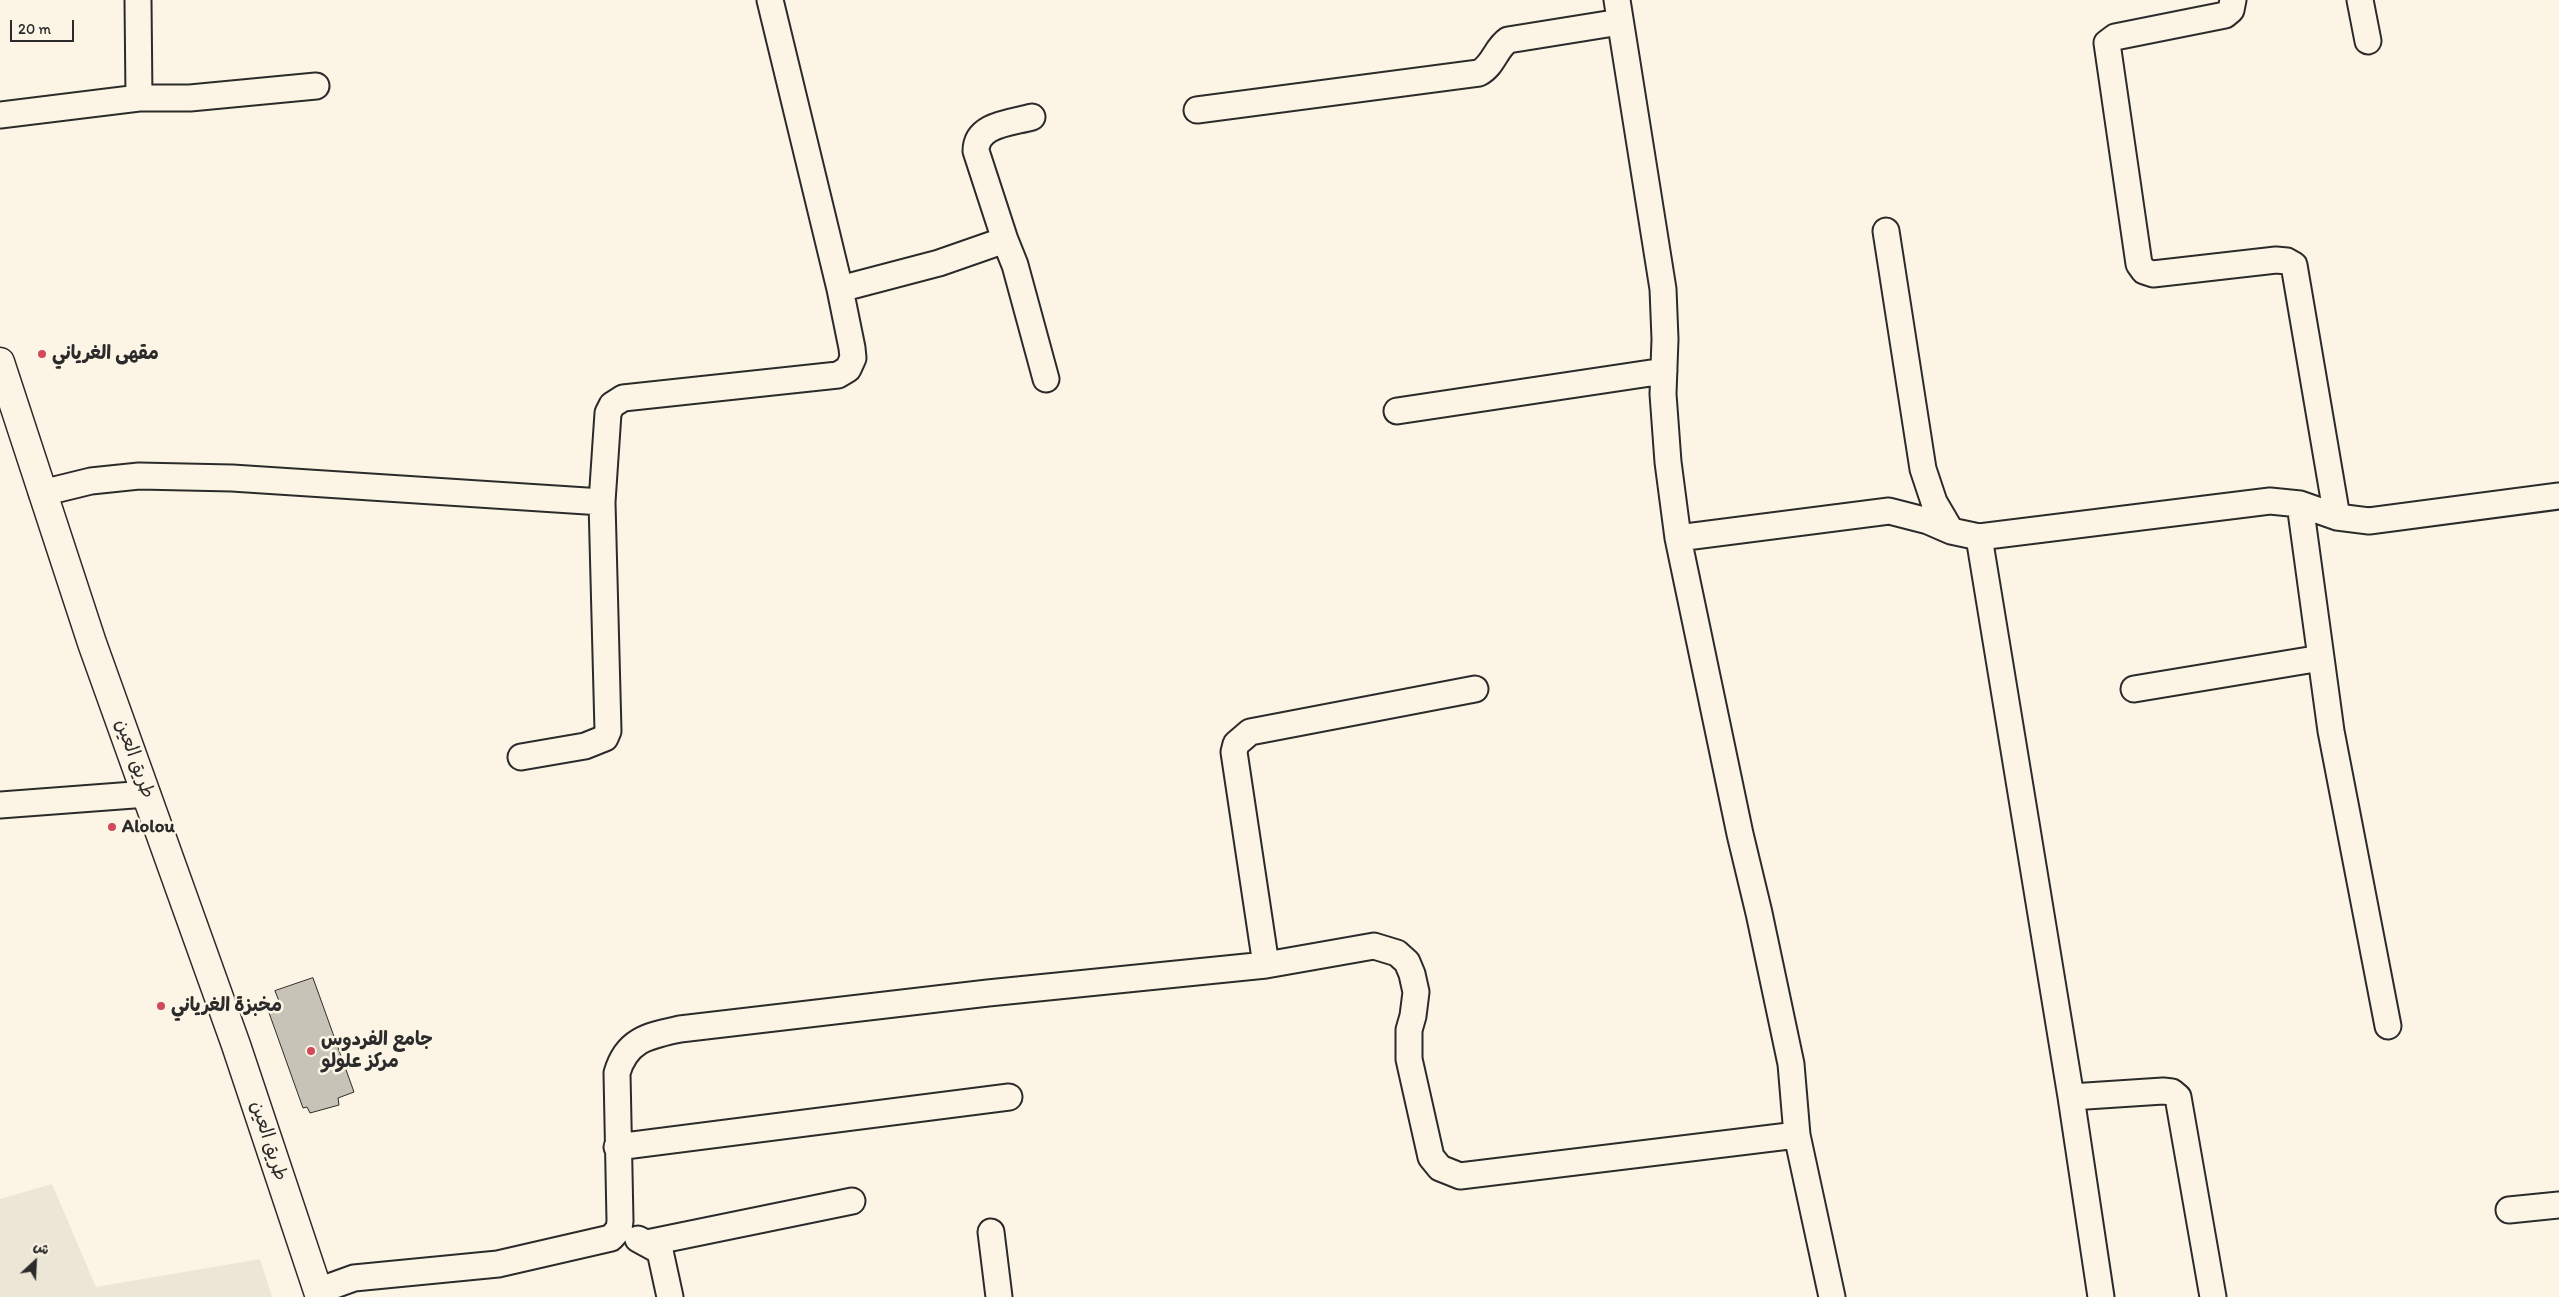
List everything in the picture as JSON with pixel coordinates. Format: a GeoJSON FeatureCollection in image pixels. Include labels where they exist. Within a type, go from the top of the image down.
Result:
{"type":"FeatureCollection","features":[{"type":"Feature","properties":{"kind":"main road","name":"طريق العين"},"geometry":{"type":"LineString","coordinates":[[0,362],[92,642],[236,1045],[319,1294]]}},
{"type":"Feature","properties":{"kind":"street"},"geometry":{"type":"LineString","coordinates":[[138,0],[139,98]]}},
{"type":"Feature","properties":{"kind":"street"},"geometry":{"type":"LineString","coordinates":[[521,757],[592,744],[605,738],[608,731],[602,502],[608,413],[612,405],[623,398],[838,375],[848,369],[853,358],[840,289],[770,0]]}},
{"type":"Feature","properties":{"kind":"street"},"geometry":{"type":"LineString","coordinates":[[2233,0],[2231,10],[2224,16],[2115,37],[2107,43],[2139,264],[2144,271],[2153,274],[2276,260],[2287,261],[2294,265],[2337,517]]}},
{"type":"Feature","properties":{"kind":"street"},"geometry":{"type":"LineString","coordinates":[[2360,0],[2368,41]]}},
{"type":"Feature","properties":{"kind":"street"},"geometry":{"type":"LineString","coordinates":[[1197,110],[1479,73],[1488,68],[1500,45],[1508,40],[1619,11],[1663,289],[1668,462],[1678,538],[1790,1064],[1798,1135],[1832,1297]]}},
{"type":"Feature","properties":{"kind":"street"},"geometry":{"type":"LineString","coordinates":[[0,115],[139,98],[190,98],[316,86]]}},
{"type":"Feature","properties":{"kind":"street"},"geometry":{"type":"LineString","coordinates":[[1032,117],[989,129],[981,134],[976,142],[976,151],[1015,265],[1046,379]]}},
{"type":"Feature","properties":{"kind":"street"},"geometry":{"type":"LineString","coordinates":[[1886,231],[1923,469],[1934,502],[1951,531]]}},
{"type":"Feature","properties":{"kind":"street"},"geometry":{"type":"LineString","coordinates":[[840,289],[939,263],[1005,240]]}},
{"type":"Feature","properties":{"kind":"street"},"geometry":{"type":"LineString","coordinates":[[1397,411],[1664,370]]}},
{"type":"Feature","properties":{"kind":"street"},"geometry":{"type":"LineString","coordinates":[[42,493],[91,482],[148,476],[336,484],[602,502]]}},
{"type":"Feature","properties":{"kind":"street"},"geometry":{"type":"LineString","coordinates":[[1678,538],[1889,510],[1928,521],[1951,531],[1979,537],[2264,502],[2300,504],[2337,517],[2368,521],[2559,496]]}},
{"type":"Feature","properties":{"kind":"street"},"geometry":{"type":"LineString","coordinates":[[2300,504],[2331,731],[2388,1026]]}},
{"type":"Feature","properties":{"kind":"street"},"geometry":{"type":"LineString","coordinates":[[1979,537],[2072,1097],[2101,1297]]}},
{"type":"Feature","properties":{"kind":"street"},"geometry":{"type":"LineString","coordinates":[[2134,689],[2321,658]]}},
{"type":"Feature","properties":{"kind":"street"},"geometry":{"type":"LineString","coordinates":[[1266,965],[1234,752],[1236,744],[1250,732],[1475,689]]}},
{"type":"Feature","properties":{"kind":"street"},"geometry":{"type":"LineString","coordinates":[[0,805],[147,794]]}},
{"type":"Feature","properties":{"kind":"street"},"geometry":{"type":"LineString","coordinates":[[319,1294],[354,1278],[498,1264],[611,1238],[619,1229],[621,1212],[617,1146],[617,1072],[622,1057],[634,1045],[650,1035],[680,1029],[968,995],[1266,965],[1374,946],[1397,953],[1407,962],[1416,992],[1414,1016],[1409,1030],[1409,1059],[1431,1157],[1440,1168],[1460,1176],[1798,1135]]}},
{"type":"Feature","properties":{"kind":"street"},"geometry":{"type":"LineString","coordinates":[[2072,1097],[2163,1091],[2172,1092],[2178,1097],[2213,1297]]}},
{"type":"Feature","properties":{"kind":"street"},"geometry":{"type":"LineString","coordinates":[[617,1146],[1009,1097]]}},
{"type":"Feature","properties":{"kind":"street"},"geometry":{"type":"LineString","coordinates":[[647,1243],[852,1201]]}},
{"type":"Feature","properties":{"kind":"street"},"geometry":{"type":"LineString","coordinates":[[2509,1210],[2559,1205]]}},
{"type":"Feature","properties":{"kind":"street"},"geometry":{"type":"LineString","coordinates":[[619,1229],[656,1248],[662,1255],[670,1297]]}},
{"type":"Feature","properties":{"kind":"street"},"geometry":{"type":"LineString","coordinates":[[991,1232],[999,1297]]}},
{"type":"Feature","properties":{"kind":"shaded area"},"geometry":{"type":"Polygon","coordinates":[[[52,1184],[96,1287],[260,1259],[272,1297],[0,1297],[0,1199],[52,1184]]]}},
{"type":"Feature","properties":{"kind":"building","name":"جامع الفردوس مركز علولو"},"geometry":{"type":"Polygon","coordinates":[[[313,978],[354,1092],[338,1098],[339,1105],[310,1113],[307,1107],[303,1108],[268,1010],[281,1006],[275,991],[313,978]]]}},
{"type":"Feature","properties":{"kind":"place","name":"مقهى الغرياني"},"geometry":{"type":"Point","coordinates":[42,354]}},
{"type":"Feature","properties":{"kind":"place","name":"Alolou"},"geometry":{"type":"Point","coordinates":[112,827]}},
{"type":"Feature","properties":{"kind":"place","name":"مخبزة الغرياني"},"geometry":{"type":"Point","coordinates":[161,1006]}},
{"type":"Feature","properties":{"kind":"place","name":"جامع الفردوس مركز علولو"},"geometry":{"type":"Point","coordinates":[311,1051]}}]}
